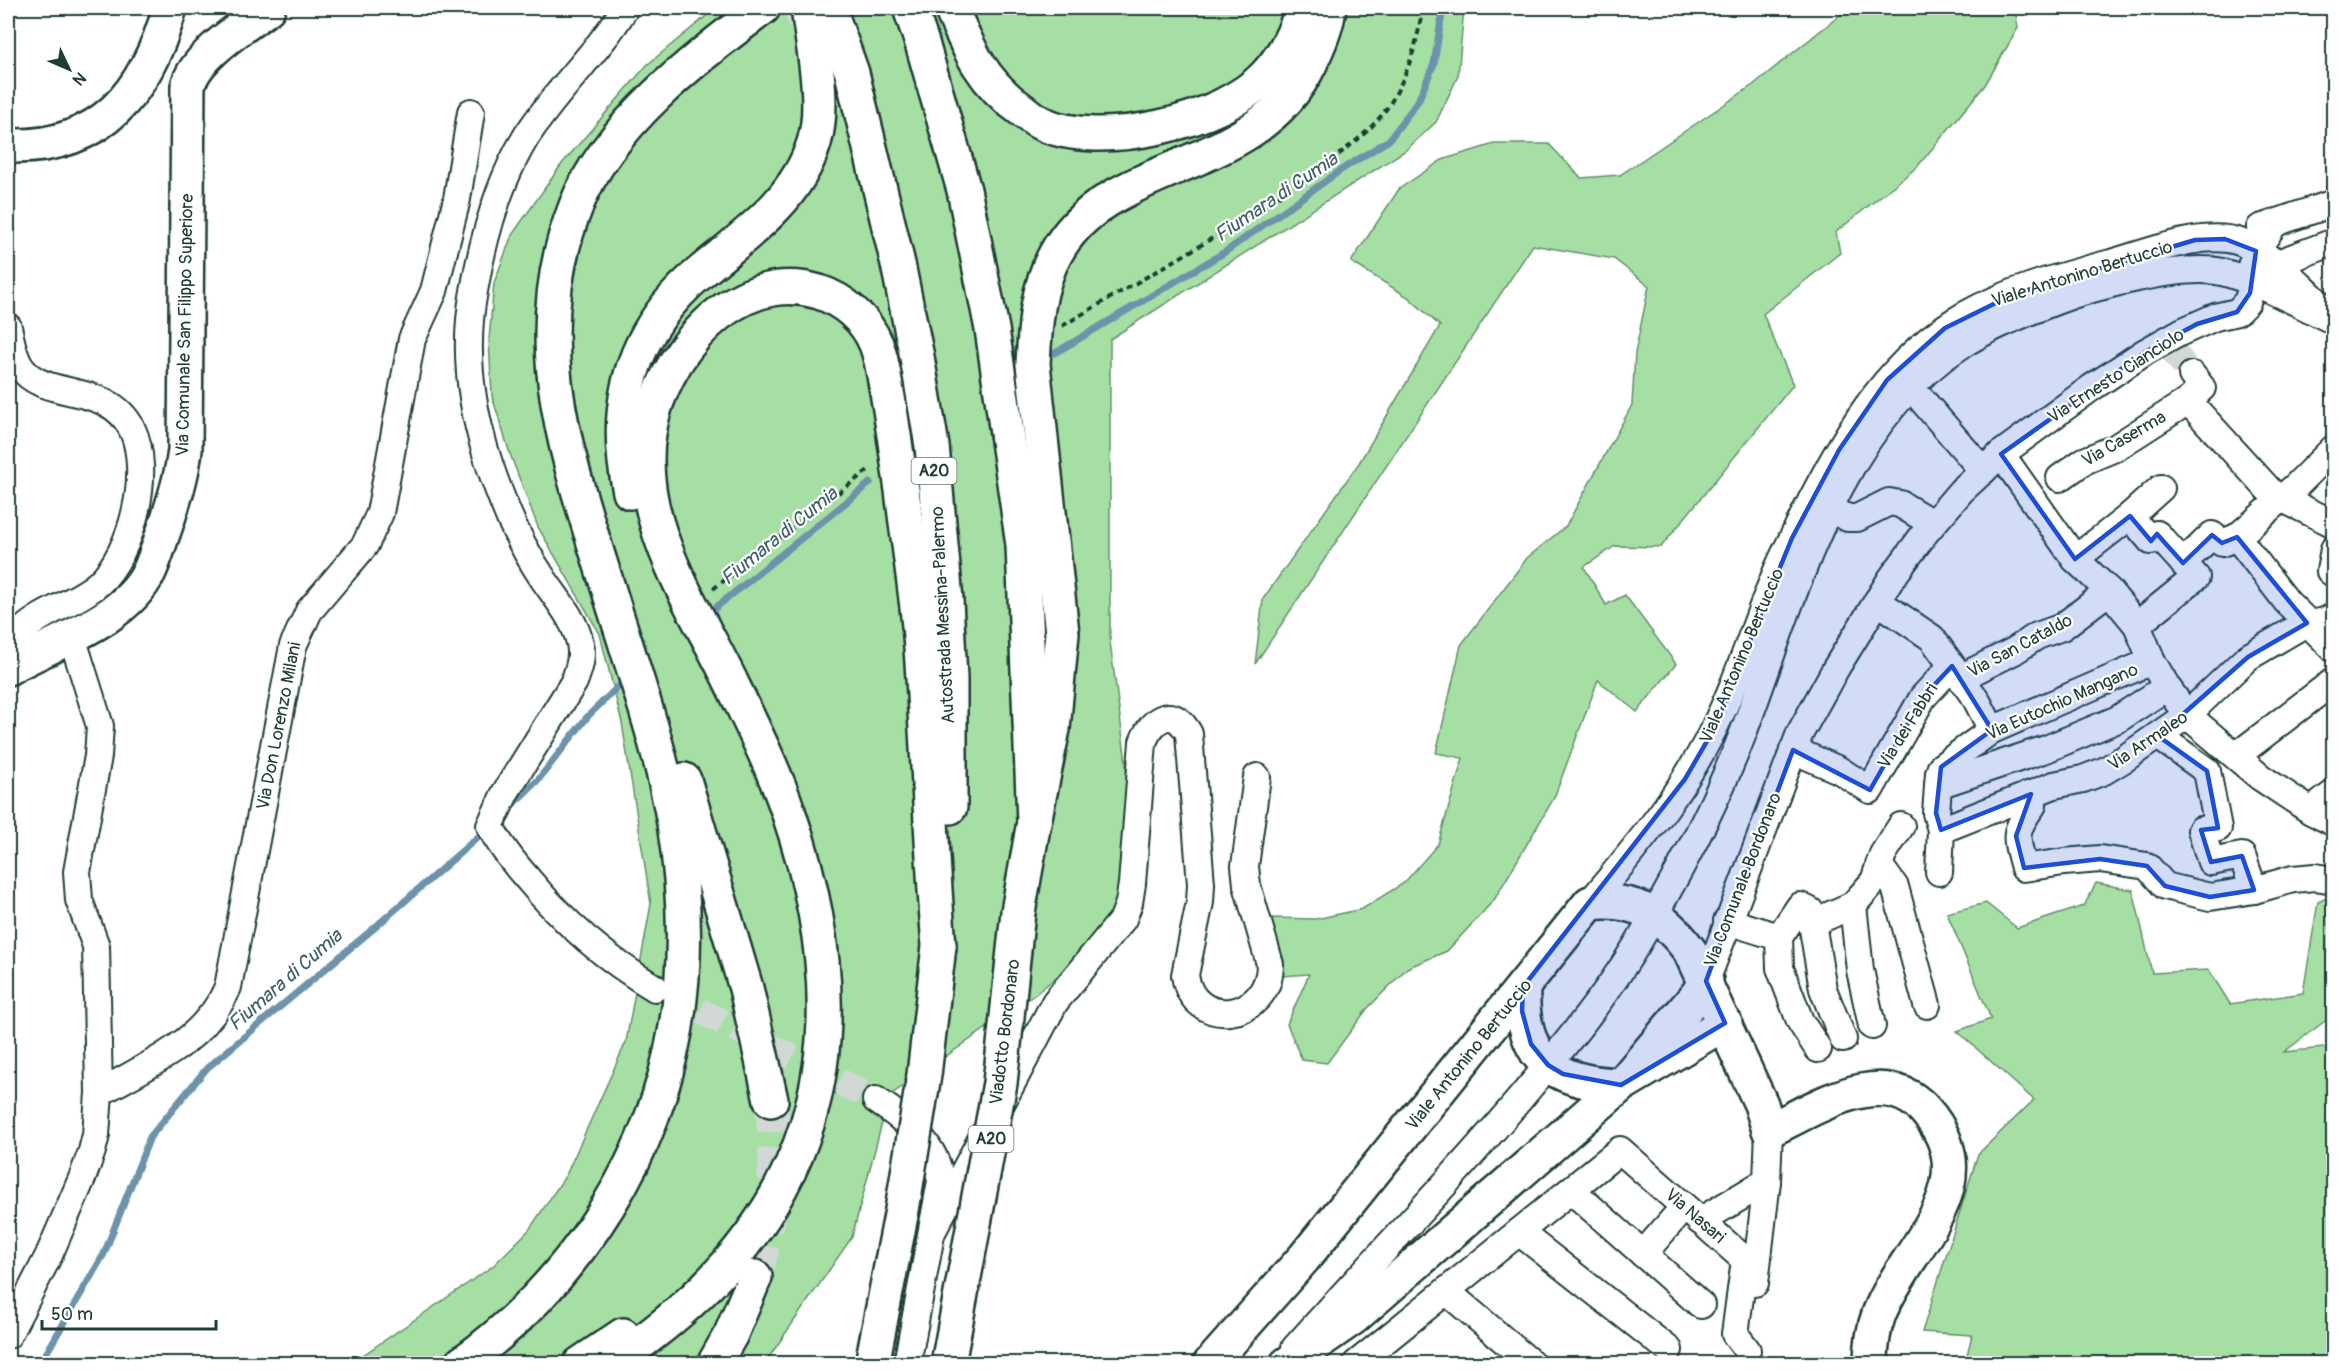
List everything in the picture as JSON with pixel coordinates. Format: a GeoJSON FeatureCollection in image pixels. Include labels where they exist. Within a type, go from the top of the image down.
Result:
{"type":"FeatureCollection","features":[{"type":"Feature","properties":{"kind":"main road"},"geometry":{"type":"LineString","coordinates":[[8,146],[47,144],[66,140],[92,128],[104,119],[141,77],[159,42],[170,8]]}},
{"type":"Feature","properties":{"kind":"main road","name":"Via Comunale San Filippo Superiore"},"geometry":{"type":"LineString","coordinates":[[8,668],[72,637],[115,609],[139,587],[148,574],[178,486],[184,459],[188,86],[190,76],[206,57],[268,8]]}},
{"type":"Feature","properties":{"kind":"main road","name":"Autostrada Messina-Palermo"},"geometry":{"type":"LineString","coordinates":[[829,8],[852,73],[898,264],[932,446],[946,600],[950,679],[950,826],[939,946]]}},
{"type":"Feature","properties":{"kind":"main road","name":"A20"},"geometry":{"type":"LineString","coordinates":[[910,8],[964,190],[992,329],[1023,545],[1034,822]]}},
{"type":"Feature","properties":{"kind":"main road"},"geometry":{"type":"LineString","coordinates":[[951,8],[970,51],[988,82],[1006,100],[1040,123],[1070,133],[1098,134],[1132,132],[1173,125],[1240,96],[1265,77],[1280,58],[1290,40],[1302,8]]}},
{"type":"Feature","properties":{"kind":"main road"},"geometry":{"type":"LineString","coordinates":[[1034,822],[1053,729],[1062,633],[1033,364],[1039,299],[1047,274],[1056,253],[1068,235],[1100,205],[1121,193],[1225,147],[1255,129],[1284,104],[1305,74],[1319,46],[1329,8]]}},
{"type":"Feature","properties":{"kind":"main road"},"geometry":{"type":"LineString","coordinates":[[771,1100],[746,988],[674,746],[578,439],[568,377],[566,333],[580,243],[592,209],[617,164],[657,116],[685,88],[720,58],[785,10]]}},
{"type":"Feature","properties":{"kind":"main road"},"geometry":{"type":"LineString","coordinates":[[461,1364],[508,1325],[540,1293],[596,1225],[622,1182],[655,1108],[671,1054],[679,1007],[683,944],[682,902],[674,822],[638,685],[568,454],[553,378],[551,356],[553,312],[565,237],[577,201],[604,155],[647,104],[713,45],[785,10]]}},
{"type":"Feature","properties":{"kind":"main road"},"geometry":{"type":"LineString","coordinates":[[580,1364],[653,1313],[698,1272],[724,1244],[748,1210],[776,1163],[798,1102],[806,1036],[806,962],[794,892],[760,783],[649,550],[630,494],[624,468],[623,421],[631,367],[654,322],[699,273],[750,233],[797,182],[814,142],[819,97],[785,10]]}},
{"type":"Feature","properties":{"kind":"main road"},"geometry":{"type":"LineString","coordinates":[[610,1364],[663,1327],[688,1306],[714,1281],[764,1219],[804,1138],[814,1106],[820,1070],[824,1034],[822,961],[810,886],[800,849],[789,813],[759,740],[674,570],[657,522],[647,467],[646,449],[654,404],[674,362],[703,327],[727,308],[774,288],[793,287],[811,290],[844,304],[858,316],[868,330],[876,344],[881,362],[893,423],[918,618],[939,946]]}},
{"type":"Feature","properties":{"kind":"main road","name":"Viadotto Bordonaro"},"geometry":{"type":"LineString","coordinates":[[948,1364],[1000,1083],[1018,912],[1034,822]]}},
{"type":"Feature","properties":{"kind":"main road"},"geometry":{"type":"LineString","coordinates":[[1287,1364],[1353,1318],[1622,1085],[1706,981],[1679,936],[1654,915],[1628,903],[1610,900],[1590,903]]}},
{"type":"Feature","properties":{"kind":"main road","name":"Viale Antonino Bertuccio"},"geometry":{"type":"LineString","coordinates":[[1210,1364],[1304,1258],[1590,903]]}},
{"type":"Feature","properties":{"kind":"main road","name":"A20"},"geometry":{"type":"LineString","coordinates":[[872,1364],[908,1176],[924,1075],[939,946]]}},
{"type":"Feature","properties":{"kind":"main road","name":"Via Comunale Bordonaro"},"geometry":{"type":"LineString","coordinates":[[1706,981],[1761,1104],[1769,1130]]}},
{"type":"Feature","properties":{"kind":"main road"},"geometry":{"type":"LineString","coordinates":[[1523,987],[1522,1011],[1525,1029],[1535,1050],[1548,1065],[1563,1074],[1585,1081],[1622,1085],[1725,1023]]}},
{"type":"Feature","properties":{"kind":"main road"},"geometry":{"type":"LineString","coordinates":[[1769,1130],[1852,1092],[1887,1090],[1914,1100],[1940,1129],[1947,1143],[1950,1158],[1946,1192],[1939,1211],[1880,1312],[1873,1335],[1871,1364]]}},
{"type":"Feature","properties":{"kind":"main road"},"geometry":{"type":"LineString","coordinates":[[714,1364],[731,1334],[755,1277]]}},
{"type":"Feature","properties":{"kind":"street"},"geometry":{"type":"LineString","coordinates":[[626,8],[603,41],[526,137],[506,177],[496,202],[474,291],[468,340],[468,367],[482,444],[504,505],[531,560],[576,630],[582,655],[574,682],[505,793],[490,826],[498,842],[544,899],[569,925],[600,951],[655,988]]}},
{"type":"Feature","properties":{"kind":"street","name":"Via Don Lorenzo Milani"},"geometry":{"type":"LineString","coordinates":[[99,1093],[190,1039],[214,1014],[228,987],[293,646],[309,611],[365,546],[380,513],[412,339],[434,291],[461,179],[471,112]]}},
{"type":"Feature","properties":{"kind":"street"},"geometry":{"type":"LineString","coordinates":[[2225,239],[2334,203]]}},
{"type":"Feature","properties":{"kind":"street"},"geometry":{"type":"LineString","coordinates":[[2249,280],[2266,257],[2274,224]]}},
{"type":"Feature","properties":{"kind":"street","name":"Viale Antonino Bertuccio"},"geometry":{"type":"LineString","coordinates":[[1590,903],[1660,814],[1703,750],[1726,699],[1776,573],[1803,518],[1855,423],[1901,364],[1945,328],[1982,306],[2105,264],[2195,240],[2225,239],[2240,243],[2266,257]]}},
{"type":"Feature","properties":{"kind":"street"},"geometry":{"type":"LineString","coordinates":[[2266,257],[2334,242]]}},
{"type":"Feature","properties":{"kind":"street"},"geometry":{"type":"LineString","coordinates":[[2266,257],[2334,316]]}},
{"type":"Feature","properties":{"kind":"street","name":"Viale Antonino Bertuccio"},"geometry":{"type":"LineString","coordinates":[[1281,1364],[1497,1126],[1608,988],[1654,915],[1696,838],[1730,765],[1797,584],[1830,509],[1872,434],[1917,380],[1952,352],[1992,327],[2074,294],[2175,272],[2198,270],[2220,272],[2249,280],[2334,321]]}},
{"type":"Feature","properties":{"kind":"street","name":"Via Ernesto Cianciolo"},"geometry":{"type":"LineString","coordinates":[[1992,462],[2091,388],[2215,317],[2236,312],[2247,302],[2250,293],[2249,280]]}},
{"type":"Feature","properties":{"kind":"street"},"geometry":{"type":"LineString","coordinates":[[8,327],[17,358],[27,374],[48,385],[93,397],[118,411],[128,421],[135,435],[142,475],[137,508],[118,557],[110,571],[89,592],[28,627],[16,638],[8,655]]}},
{"type":"Feature","properties":{"kind":"street"},"geometry":{"type":"LineString","coordinates":[[2192,375],[2202,388],[2188,401],[2279,499],[2334,524]]}},
{"type":"Feature","properties":{"kind":"street"},"geometry":{"type":"LineString","coordinates":[[1922,400],[1992,462],[2075,559],[2109,591],[2137,625],[2152,661],[2187,715],[2260,777],[2311,811],[2334,823]]}},
{"type":"Feature","properties":{"kind":"street","name":"Via Caserma"},"geometry":{"type":"LineString","coordinates":[[2060,478],[2084,461],[2115,448],[2188,401]]}},
{"type":"Feature","properties":{"kind":"street"},"geometry":{"type":"LineString","coordinates":[[2183,563],[2212,535],[2222,543],[2237,537],[2296,486],[2334,448]]}},
{"type":"Feature","properties":{"kind":"street","name":"Via Comunale Bordonaro"},"geometry":{"type":"LineString","coordinates":[[1706,981],[1793,750],[1812,709],[1891,579],[1932,523],[1992,462]]}},
{"type":"Feature","properties":{"kind":"street"},"geometry":{"type":"LineString","coordinates":[[2075,559],[2130,516],[2161,488]]}},
{"type":"Feature","properties":{"kind":"street"},"geometry":{"type":"LineString","coordinates":[[1830,509],[1848,518],[1857,518],[1889,502],[1900,504],[1932,523]]}},
{"type":"Feature","properties":{"kind":"street"},"geometry":{"type":"LineString","coordinates":[[2130,516],[2151,540],[2157,534],[2196,577],[2137,625]]}},
{"type":"Feature","properties":{"kind":"street"},"geometry":{"type":"LineString","coordinates":[[2237,537],[2287,602],[2334,649]]}},
{"type":"Feature","properties":{"kind":"street"},"geometry":{"type":"LineString","coordinates":[[2334,549],[2330,571],[2334,574]]}},
{"type":"Feature","properties":{"kind":"street","name":"Via San Cataldo"},"geometry":{"type":"LineString","coordinates":[[1956,672],[2014,651],[2037,636],[2062,627],[2109,591]]}},
{"type":"Feature","properties":{"kind":"street"},"geometry":{"type":"LineString","coordinates":[[1877,601],[1932,638],[1976,699],[1992,730]]}},
{"type":"Feature","properties":{"kind":"street","name":"Via Armaleo"},"geometry":{"type":"LineString","coordinates":[[1941,830],[2028,795],[2104,771],[2187,715],[2248,657],[2307,624],[2325,621],[2334,616]]}},
{"type":"Feature","properties":{"kind":"street"},"geometry":{"type":"LineString","coordinates":[[8,1335],[49,1255],[84,1176],[96,1135],[99,1093],[96,946],[80,900],[77,872],[98,756],[100,726],[72,637]]}},
{"type":"Feature","properties":{"kind":"street","name":"Via Eutochio Mangano"},"geometry":{"type":"LineString","coordinates":[[1939,872],[1941,830],[1936,813],[1941,767],[1992,730],[2152,661]]}},
{"type":"Feature","properties":{"kind":"street","name":"Via dei Fabbri"},"geometry":{"type":"LineString","coordinates":[[1793,750],[1839,771],[1870,790],[1923,697],[1956,672]]}},
{"type":"Feature","properties":{"kind":"street"},"geometry":{"type":"LineString","coordinates":[[2236,756],[2334,681]]}},
{"type":"Feature","properties":{"kind":"street"},"geometry":{"type":"LineString","coordinates":[[1938,785],[2046,749],[2118,719],[2167,687]]}},
{"type":"Feature","properties":{"kind":"street"},"geometry":{"type":"LineString","coordinates":[[932,1232],[1055,1002],[1123,919],[1129,903],[1132,884],[1143,742],[1153,724],[1161,718],[1170,717],[1178,720],[1189,734],[1201,884],[1200,902],[1185,975],[1187,985],[1200,1003],[1223,1013],[1236,1012],[1250,1006],[1259,998],[1270,975],[1270,964],[1247,885],[1245,866],[1257,777]]}},
{"type":"Feature","properties":{"kind":"street"},"geometry":{"type":"LineString","coordinates":[[2158,736],[2207,771],[2218,828],[2201,830],[2211,862],[2242,856],[2254,890]]}},
{"type":"Feature","properties":{"kind":"street"},"geometry":{"type":"LineString","coordinates":[[2311,811],[2334,794]]}},
{"type":"Feature","properties":{"kind":"street"},"geometry":{"type":"LineString","coordinates":[[2028,795],[2033,805],[2022,820],[2016,836],[2024,868],[2100,859],[2147,866],[2165,886],[2210,897],[2254,890],[2293,879],[2314,877],[2334,880]]}},
{"type":"Feature","properties":{"kind":"street"},"geometry":{"type":"LineString","coordinates":[[1812,923],[1853,906],[1874,881],[1883,854],[1901,826]]}},
{"type":"Feature","properties":{"kind":"street"},"geometry":{"type":"LineString","coordinates":[[1879,865],[1895,887],[1928,1005]]}},
{"type":"Feature","properties":{"kind":"street"},"geometry":{"type":"LineString","coordinates":[[1818,1049],[1800,1021],[1780,968],[1779,937],[1800,906],[1810,910],[1823,989],[1843,1040]]}},
{"type":"Feature","properties":{"kind":"street"},"geometry":{"type":"LineString","coordinates":[[1853,906],[1860,970],[1872,1026]]}},
{"type":"Feature","properties":{"kind":"street"},"geometry":{"type":"LineString","coordinates":[[1727,921],[1779,937]]}},
{"type":"Feature","properties":{"kind":"street"},"geometry":{"type":"LineString","coordinates":[[876,1100],[893,1111],[914,1130],[939,1165],[941,1181],[907,1364]]}},
{"type":"Feature","properties":{"kind":"street","name":"Via Comunale Bordonaro"},"geometry":{"type":"LineString","coordinates":[[1746,1357],[1767,1181],[1769,1130]]}},
{"type":"Feature","properties":{"kind":"street","name":"Via Nasari"},"geometry":{"type":"LineString","coordinates":[[1361,1362],[1620,1150],[1745,1260],[1735,1334],[1746,1357]]}},
{"type":"Feature","properties":{"kind":"street"},"geometry":{"type":"LineString","coordinates":[[1643,1254],[1692,1214],[1767,1181]]}},
{"type":"Feature","properties":{"kind":"street"},"geometry":{"type":"LineString","coordinates":[[1571,1190],[1701,1305]]}},
{"type":"Feature","properties":{"kind":"street"},"geometry":{"type":"LineString","coordinates":[[1519,1232],[1669,1350]]}},
{"type":"Feature","properties":{"kind":"street"},"geometry":{"type":"LineString","coordinates":[[1446,1291],[1532,1364]]}},
{"type":"Feature","properties":{"kind":"path"},"geometry":{"type":"LineString","coordinates":[[1054,331],[1244,221],[1356,142],[1390,102],[1402,79],[1420,30],[1422,8]]}},
{"type":"Feature","properties":{"kind":"path"},"geometry":{"type":"LineString","coordinates":[[710,592],[872,468]]}},
{"type":"Feature","properties":{"kind":"highlighted area"},"geometry":{"type":"Polygon","coordinates":[[[2225,239],[2256,251],[2250,293],[2237,312],[2197,324],[2145,352],[2001,454],[2075,559],[2130,516],[2151,541],[2157,534],[2183,563],[2212,535],[2222,543],[2237,537],[2307,623],[2248,657],[2158,736],[2207,771],[2218,828],[2201,830],[2211,862],[2242,856],[2254,890],[2210,897],[2165,886],[2147,866],[2100,859],[2024,868],[2016,836],[2031,794],[1941,830],[1936,813],[1941,767],[1992,730],[1952,666],[1923,697],[1870,790],[1793,750],[1706,981],[1725,1023],[1621,1085],[1563,1074],[1548,1065],[1531,1044],[1522,1011],[1523,987],[1685,779],[1714,729],[1792,538],[1839,450],[1887,380],[1945,328],[2014,294],[2195,240],[2225,239]]]}},
{"type":"Feature","properties":{"kind":"green space"},"geometry":{"type":"Polygon","coordinates":[[[716,8],[1464,8],[1458,76],[1436,122],[1406,150],[1110,339],[1110,642],[1126,762],[1129,853],[1112,919],[1072,964],[1037,993],[889,1096],[852,1237],[765,1363],[350,1364],[493,1266],[529,1230],[566,1175],[626,1042],[651,904],[622,723],[600,634],[538,527],[510,454],[492,396],[489,340],[494,283],[512,235],[561,165],[647,65],[716,8]]]}},
{"type":"Feature","properties":{"kind":"green space"},"geometry":{"type":"Polygon","coordinates":[[[1849,8],[2015,8],[2018,28],[1985,85],[1917,167],[1836,232],[1840,253],[1763,314],[1793,385],[1661,547],[1615,546],[1584,567],[1606,605],[1625,595],[1676,664],[1637,712],[1598,680],[1554,798],[1494,900],[1447,951],[1407,968],[1367,1009],[1327,1063],[1302,1060],[1287,1024],[1309,974],[1282,976],[1271,918],[1316,919],[1362,909],[1404,883],[1438,844],[1463,758],[1436,753],[1461,645],[1527,558],[1566,526],[1632,405],[1635,353],[1649,286],[1614,259],[1533,245],[1255,664],[1263,599],[1359,463],[1440,326],[1408,297],[1351,262],[1399,189],[1442,160],[1494,144],[1549,144],[1581,178],[1620,175],[1753,85],[1849,8]]]}},
{"type":"Feature","properties":{"kind":"green space"},"geometry":{"type":"Polygon","coordinates":[[[2096,883],[2133,890],[2152,973],[2209,970],[2230,1004],[2303,993],[2318,902],[2333,895],[2333,1015],[2284,1052],[2333,1047],[2333,1363],[1965,1363],[1972,1335],[1922,1332],[1978,1154],[2034,1100],[1957,1031],[1991,1019],[1947,913],[1986,903],[2017,928],[2084,906],[2096,883]]]}},
{"type":"Feature","properties":{"kind":"waterway","name":"Fiumara di Cumia"},"geometry":{"type":"LineString","coordinates":[[1055,353],[1225,252],[1344,168],[1389,140],[1418,101],[1434,64],[1443,8]]}},
{"type":"Feature","properties":{"kind":"waterway","name":"Fiumara di Cumia"},"geometry":{"type":"LineString","coordinates":[[709,613],[870,483]]}},
{"type":"Feature","properties":{"kind":"waterway","name":"Fiumara di Cumia"},"geometry":{"type":"LineString","coordinates":[[509,808],[538,780],[588,716],[626,679]]}},
{"type":"Feature","properties":{"kind":"waterway","name":"Fiumara di Cumia"},"geometry":{"type":"LineString","coordinates":[[40,1364],[104,1254],[150,1137],[207,1068],[373,929],[486,830]]}},
{"type":"Feature","properties":{"kind":"tunnel"},"geometry":{"type":"LineString","coordinates":[[784,15],[798,8]]}},
{"type":"Feature","properties":{"kind":"tunnel"},"geometry":{"type":"LineString","coordinates":[[2169,346],[2192,375]]}},
{"type":"Feature","properties":{"kind":"tunnel"},"geometry":{"type":"LineString","coordinates":[[665,993],[876,1100]]}},
{"type":"Feature","properties":{"kind":"tunnel"},"geometry":{"type":"LineString","coordinates":[[755,1277],[767,1232],[773,1189],[775,1146],[771,1100]]}}]}
